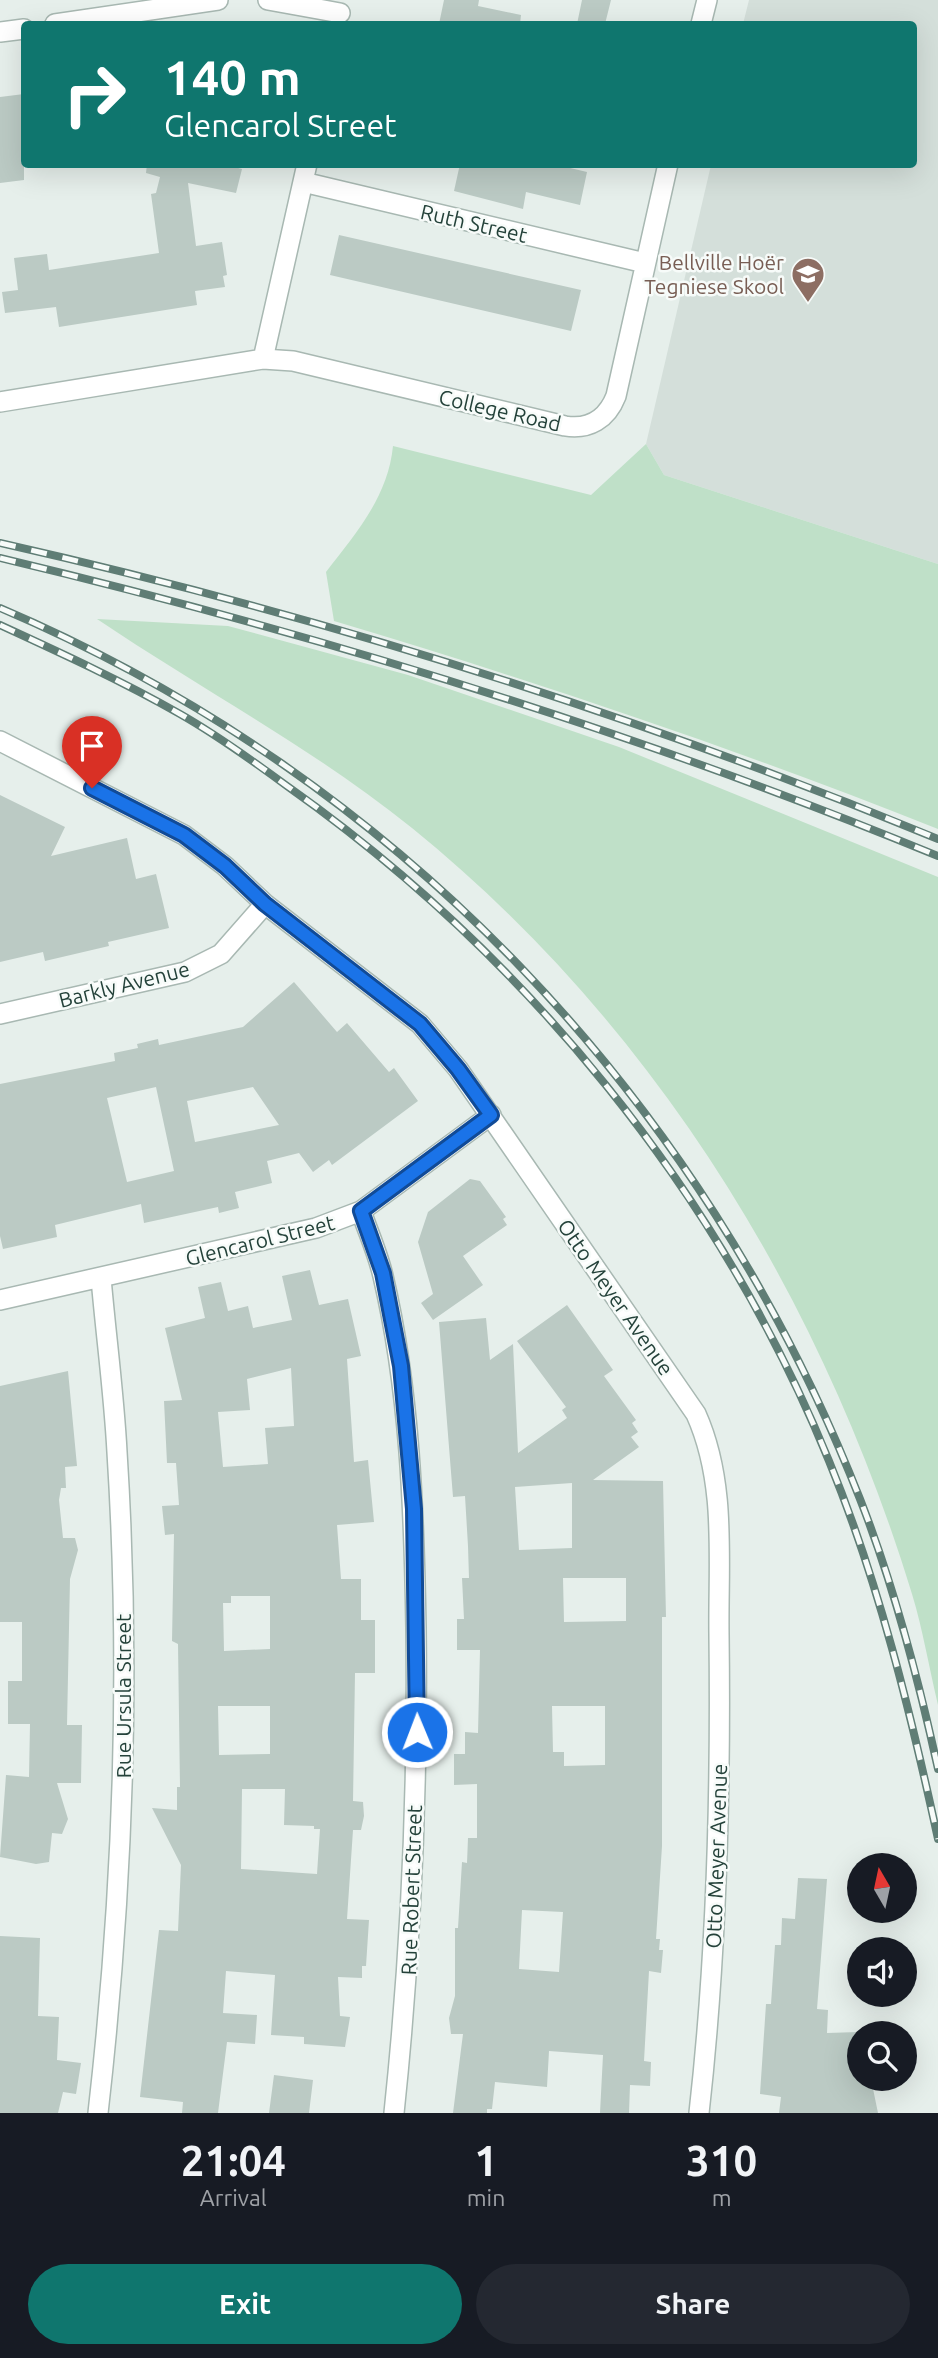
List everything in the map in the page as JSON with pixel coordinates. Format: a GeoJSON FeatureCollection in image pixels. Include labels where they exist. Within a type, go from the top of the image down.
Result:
{"type":"FeatureCollection","features":[{"type":"Feature","properties":{"kind":"street"},"geometry":{"type":"LineString","coordinates":[[75,21],[218,0]]}},
{"type":"Feature","properties":{"kind":"street"},"geometry":{"type":"LineString","coordinates":[[268,0],[340,12]]}},
{"type":"Feature","properties":{"kind":"street"},"geometry":{"type":"LineString","coordinates":[[702,21],[707,0]]}},
{"type":"Feature","properties":{"kind":"street"},"geometry":{"type":"LineString","coordinates":[[0,32],[21,29]]}},
{"type":"Feature","properties":{"kind":"street","name":"College Road"},"geometry":{"type":"LineString","coordinates":[[0,402],[263,359],[293,361],[565,426],[585,426],[604,417],[616,396],[667,168]]}},
{"type":"Feature","properties":{"kind":"street"},"geometry":{"type":"LineString","coordinates":[[263,359],[305,173]]}},
{"type":"Feature","properties":{"kind":"street","name":"Ruth Street"},"geometry":{"type":"LineString","coordinates":[[305,173],[645,263]]}},
{"type":"Feature","properties":{"kind":"street","name":"Otto Meyer Avenue"},"geometry":{"type":"LineString","coordinates":[[0,741],[184,835],[225,866],[265,904],[420,1024],[458,1069],[491,1115],[683,1393],[706,1437],[718,1487],[720,1779],[708,2031],[699,2113]]}},
{"type":"Feature","properties":{"kind":"street","name":"Barkly Avenue"},"geometry":{"type":"LineString","coordinates":[[0,1014],[185,972],[221,954],[265,904]]}},
{"type":"Feature","properties":{"kind":"street","name":"Glencarol Street"},"geometry":{"type":"LineString","coordinates":[[0,1300],[316,1228],[361,1211],[491,1115]]}},
{"type":"Feature","properties":{"kind":"street","name":"Rue Robert Street"},"geometry":{"type":"LineString","coordinates":[[361,1211],[383,1273],[401,1366],[414,1509],[417,1732],[407,1994],[394,2113]]}},
{"type":"Feature","properties":{"kind":"street","name":"Rue Ursula Street"},"geometry":{"type":"LineString","coordinates":[[98,2113],[110,1999],[123,1775],[123,1598],[117,1451],[101,1278]]}},
{"type":"Feature","properties":{"kind":"shaded area","name":"Bellville Hoër Tegniese Skool"},"geometry":{"type":"Polygon","coordinates":[[[749,0],[938,0],[938,564],[664,475],[646,444],[710,168],[917,168],[917,21],[744,21],[749,0]]]}},
{"type":"Feature","properties":{"kind":"green space"},"geometry":{"type":"Polygon","coordinates":[[[646,444],[664,475],[938,564],[938,829],[638,718],[334,621],[326,572],[378,498],[385,482],[393,446],[591,495],[646,444]]]}},
{"type":"Feature","properties":{"kind":"green space"},"geometry":{"type":"Polygon","coordinates":[[[97,619],[228,626],[408,675],[619,747],[938,877],[938,1705],[912,1594],[874,1484],[830,1377],[778,1273],[719,1174],[653,1079],[580,989],[500,905],[412,828],[297,745],[97,619]]]}},
{"type":"Feature","properties":{"kind":"building"},"geometry":{"type":"Polygon","coordinates":[[[444,0],[479,0],[478,6],[521,15],[520,21],[440,21],[444,0]]]}},
{"type":"Feature","properties":{"kind":"building"},"geometry":{"type":"Polygon","coordinates":[[[582,0],[611,0],[606,21],[578,21],[582,0]]]}},
{"type":"Feature","properties":{"kind":"building"},"geometry":{"type":"Polygon","coordinates":[[[21,94],[21,168],[24,168],[24,180],[0,183],[0,97],[21,94]]]}},
{"type":"Feature","properties":{"kind":"building"},"geometry":{"type":"Polygon","coordinates":[[[147,168],[242,169],[236,193],[188,183],[196,246],[222,242],[227,275],[223,276],[225,287],[195,291],[197,305],[59,327],[56,307],[5,313],[2,292],[18,290],[14,258],[47,254],[49,270],[159,253],[151,194],[156,193],[160,177],[146,173],[147,168]]]}},
{"type":"Feature","properties":{"kind":"building"},"geometry":{"type":"Polygon","coordinates":[[[459,168],[570,168],[587,172],[580,205],[526,192],[523,209],[454,191],[459,168]]]}},
{"type":"Feature","properties":{"kind":"building"},"geometry":{"type":"Polygon","coordinates":[[[339,235],[581,290],[571,331],[330,275],[339,235]]]}},
{"type":"Feature","properties":{"kind":"building"},"geometry":{"type":"Polygon","coordinates":[[[0,795],[65,827],[51,856],[127,838],[136,879],[156,874],[169,928],[108,942],[109,946],[45,961],[43,952],[0,962],[0,795]]]}},
{"type":"Feature","properties":{"kind":"building"},"geometry":{"type":"Polygon","coordinates":[[[294,982],[337,1032],[347,1023],[389,1072],[394,1068],[418,1101],[332,1165],[329,1160],[313,1172],[299,1153],[267,1161],[272,1183],[235,1192],[239,1208],[219,1213],[218,1207],[144,1223],[141,1204],[55,1225],[57,1237],[3,1249],[0,1236],[0,1084],[115,1061],[114,1053],[138,1048],[137,1044],[158,1039],[159,1045],[243,1027],[294,982]],[[156,1087],[107,1098],[127,1182],[174,1171],[156,1087]],[[253,1087],[187,1101],[195,1142],[279,1125],[253,1087]]]}},
{"type":"Feature","properties":{"kind":"building"},"geometry":{"type":"Polygon","coordinates":[[[470,1179],[480,1181],[506,1217],[503,1219],[507,1225],[463,1256],[483,1285],[433,1320],[421,1303],[433,1294],[418,1242],[428,1212],[470,1179]]]}},
{"type":"Feature","properties":{"kind":"building"},"geometry":{"type":"Polygon","coordinates":[[[310,1270],[319,1305],[348,1299],[361,1356],[347,1359],[354,1462],[368,1460],[374,1522],[337,1525],[341,1579],[361,1579],[361,1620],[375,1620],[375,1673],[355,1673],[353,1801],[363,1802],[364,1816],[361,1830],[353,1830],[347,1919],[369,1920],[366,1966],[362,1966],[362,1978],[338,1977],[340,2016],[350,2017],[345,2047],[304,2044],[304,2037],[271,2035],[275,1975],[226,1971],[223,2013],[257,2015],[255,2044],[227,2042],[218,2113],[182,2113],[183,2102],[140,2097],[159,1930],[178,1931],[181,1865],[152,1808],[177,1810],[177,1787],[180,1787],[178,1644],[172,1641],[174,1534],[165,1535],[162,1506],[179,1505],[176,1463],[167,1463],[164,1401],[182,1400],[165,1328],[205,1318],[198,1287],[221,1282],[228,1311],[248,1306],[253,1328],[292,1320],[282,1276],[310,1270]],[[291,1368],[247,1379],[250,1410],[218,1412],[223,1467],[268,1464],[265,1428],[294,1426],[291,1368]],[[231,1596],[231,1603],[223,1603],[224,1651],[270,1649],[270,1596],[231,1596]],[[218,1706],[219,1755],[270,1754],[270,1706],[218,1706]],[[242,1789],[241,1869],[317,1874],[320,1829],[314,1829],[314,1826],[284,1825],[285,1789],[242,1789]]]}},
{"type":"Feature","properties":{"kind":"building"},"geometry":{"type":"Polygon","coordinates":[[[567,1305],[613,1370],[604,1376],[636,1420],[632,1423],[638,1432],[631,1437],[639,1447],[593,1480],[663,1481],[666,1617],[662,1617],[662,1846],[656,1939],[660,1939],[659,1950],[663,1950],[661,1973],[649,1971],[644,2061],[651,2062],[650,2086],[630,2085],[629,2113],[600,2113],[603,2055],[549,2051],[547,2087],[495,2082],[492,2109],[487,2109],[487,2113],[453,2113],[463,2034],[451,2034],[449,2018],[455,1996],[455,1928],[458,1928],[462,1862],[467,1863],[468,1838],[477,1838],[477,1784],[454,1785],[454,1754],[465,1754],[465,1732],[478,1733],[480,1650],[457,1650],[457,1619],[464,1619],[462,1578],[469,1578],[468,1546],[465,1496],[453,1497],[439,1322],[486,1318],[490,1360],[513,1344],[518,1453],[567,1418],[562,1410],[566,1407],[517,1341],[567,1305]],[[572,1483],[515,1487],[519,1550],[572,1548],[572,1483]],[[563,1578],[564,1622],[626,1621],[626,1578],[563,1578]],[[552,1706],[553,1752],[564,1752],[564,1766],[605,1765],[605,1706],[552,1706]],[[522,1910],[519,1969],[559,1972],[563,1912],[522,1910]]]}},
{"type":"Feature","properties":{"kind":"building"},"geometry":{"type":"Polygon","coordinates":[[[68,1371],[77,1466],[65,1467],[66,1488],[61,1488],[59,1500],[63,1538],[75,1538],[78,1550],[70,1579],[67,1725],[82,1725],[81,1783],[57,1783],[68,1819],[62,1834],[52,1833],[49,1862],[36,1864],[0,1857],[6,1775],[29,1777],[30,1724],[8,1724],[8,1681],[22,1681],[22,1622],[0,1622],[0,1386],[68,1371]]]}},
{"type":"Feature","properties":{"kind":"building"},"geometry":{"type":"Polygon","coordinates":[[[798,1878],[827,1879],[817,2009],[828,2010],[827,2033],[847,2032],[847,2091],[873,2091],[878,2113],[779,2113],[781,2097],[760,2094],[766,2004],[771,2004],[775,1945],[781,1945],[782,1918],[795,1919],[798,1878]]]}},
{"type":"Feature","properties":{"kind":"building"},"geometry":{"type":"Polygon","coordinates":[[[0,1936],[40,1938],[38,2016],[59,2017],[57,2060],[81,2063],[76,2094],[63,2092],[58,2113],[0,2113],[0,1936]]]}},
{"type":"Feature","properties":{"kind":"building"},"geometry":{"type":"Polygon","coordinates":[[[274,2075],[313,2080],[309,2113],[269,2113],[274,2075]]]}},
{"type":"Feature","properties":{"kind":"railway"},"geometry":{"type":"LineString","coordinates":[[0,543],[239,602],[475,671],[709,750],[938,839]]}},
{"type":"Feature","properties":{"kind":"railway"},"geometry":{"type":"LineString","coordinates":[[0,558],[238,619],[475,689],[708,767],[938,856]]}},
{"type":"Feature","properties":{"kind":"railway"},"geometry":{"type":"LineString","coordinates":[[0,608],[144,678],[280,762],[405,858],[520,967],[624,1085],[715,1214],[794,1353],[860,1499],[884,1565],[904,1632],[938,1769]]}},
{"type":"Feature","properties":{"kind":"railway"},"geometry":{"type":"LineString","coordinates":[[0,625],[114,679],[180,714],[221,739],[374,852],[457,924],[534,1002],[606,1085],[672,1173],[731,1265],[784,1361],[829,1461],[863,1553],[892,1647],[938,1839]]}},
{"type":"Feature","properties":{"kind":"place","name":"Bellville Hoër Tegniese Skool"},"geometry":{"type":"Point","coordinates":[808,304]}},
{"type":"Feature","properties":{"kind":"route"},"geometry":{"type":"LineString","coordinates":[[92,788],[184,835],[225,866],[265,904],[420,1024],[458,1069],[491,1115],[361,1211],[383,1273],[401,1366],[414,1509],[417,1732]]}}]}
